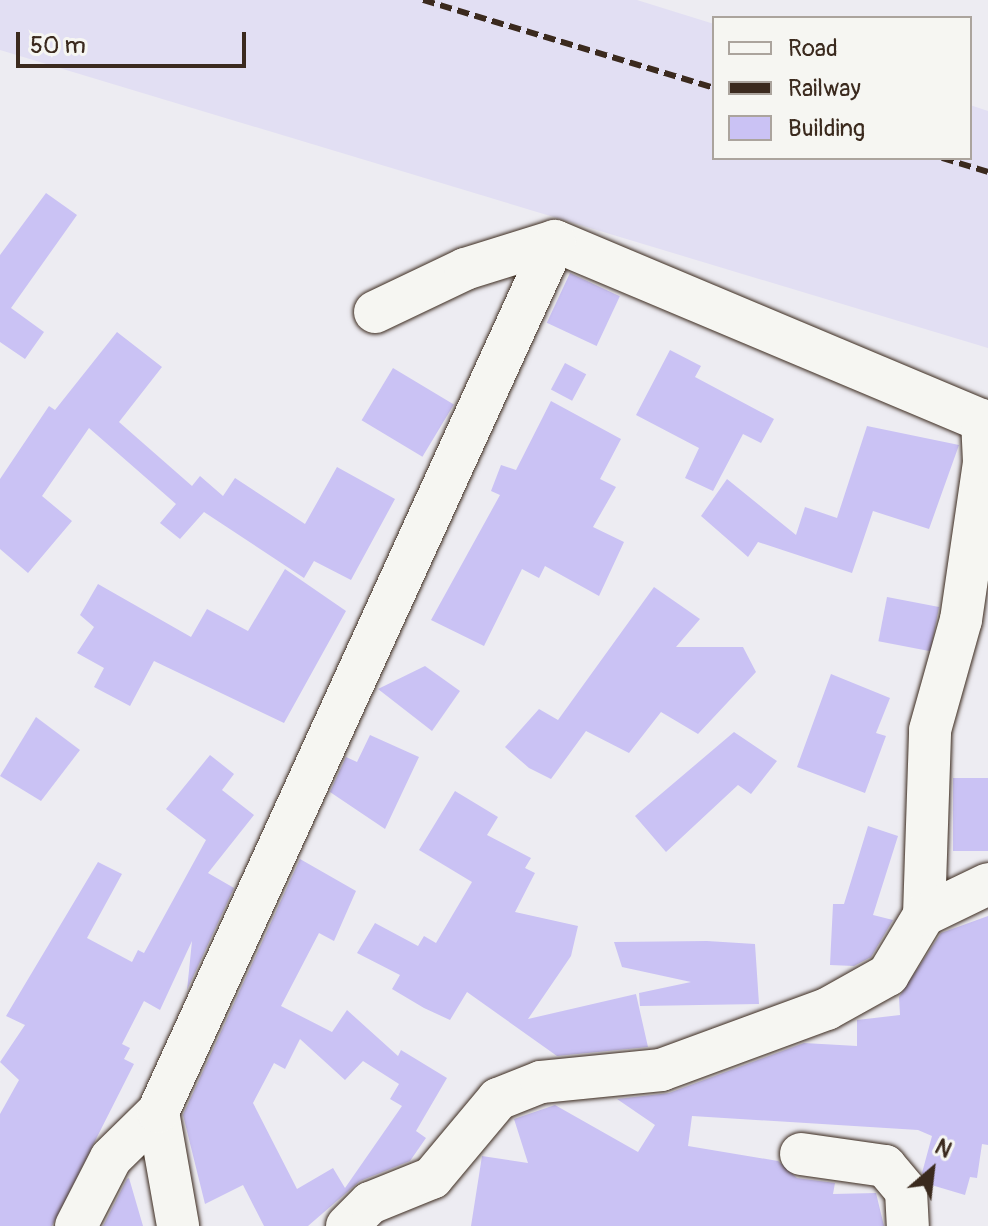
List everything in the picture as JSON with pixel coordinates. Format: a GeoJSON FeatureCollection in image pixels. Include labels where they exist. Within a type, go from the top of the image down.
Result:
{"type":"FeatureCollection","features":[{"type":"Feature","properties":{"kind":"street"},"geometry":{"type":"LineString","coordinates":[[76,1226],[111,1158],[158,1112],[555,241]]}},
{"type":"Feature","properties":{"kind":"street"},"geometry":{"type":"LineString","coordinates":[[347,1226],[370,1203],[432,1178],[498,1099],[541,1082],[661,1070],[798,1022],[888,975],[924,915],[930,730],[961,620],[984,462],[985,422],[555,241],[465,269],[375,312]]}},
{"type":"Feature","properties":{"kind":"street"},"geometry":{"type":"LineString","coordinates":[[924,915],[988,884]]}},
{"type":"Feature","properties":{"kind":"street"},"geometry":{"type":"LineString","coordinates":[[158,1112],[178,1226]]}},
{"type":"Feature","properties":{"kind":"street"},"geometry":{"type":"LineString","coordinates":[[801,1154],[885,1166],[906,1191],[908,1226]]}},
{"type":"Feature","properties":{"kind":"shaded area"},"geometry":{"type":"Polygon","coordinates":[[[0,0],[637,0],[712,23],[712,160],[972,160],[972,106],[988,111],[988,348],[0,50],[0,0]]]}},
{"type":"Feature","properties":{"kind":"building"},"geometry":{"type":"Polygon","coordinates":[[[46,193],[77,215],[11,308],[44,332],[25,359],[0,342],[0,255],[46,193]]]}},
{"type":"Feature","properties":{"kind":"building"},"geometry":{"type":"Polygon","coordinates":[[[570,273],[620,296],[597,346],[547,323],[570,273]]]}},
{"type":"Feature","properties":{"kind":"building"},"geometry":{"type":"Polygon","coordinates":[[[117,332],[162,367],[119,422],[192,486],[200,476],[223,496],[235,478],[305,524],[337,467],[395,499],[351,580],[314,561],[304,578],[204,512],[180,539],[160,523],[176,504],[89,428],[42,496],[72,521],[28,573],[0,549],[0,479],[49,406],[55,410],[117,332]]]}},
{"type":"Feature","properties":{"kind":"building"},"geometry":{"type":"Polygon","coordinates":[[[670,350],[701,366],[695,377],[774,419],[761,443],[743,434],[713,491],[685,478],[699,448],[636,415],[670,350]]]}},
{"type":"Feature","properties":{"kind":"building"},"geometry":{"type":"Polygon","coordinates":[[[565,363],[586,374],[572,401],[551,389],[565,363]]]}},
{"type":"Feature","properties":{"kind":"building"},"geometry":{"type":"Polygon","coordinates":[[[393,368],[454,405],[422,457],[362,420],[393,368]]]}},
{"type":"Feature","properties":{"kind":"building"},"geometry":{"type":"Polygon","coordinates":[[[551,401],[621,439],[600,479],[616,487],[593,527],[624,542],[599,596],[545,566],[539,578],[522,569],[484,646],[431,620],[500,495],[491,491],[501,465],[516,470],[551,401]]]}},
{"type":"Feature","properties":{"kind":"building"},"geometry":{"type":"Polygon","coordinates":[[[867,426],[959,445],[929,529],[873,511],[852,573],[758,542],[748,557],[701,516],[727,479],[796,535],[805,507],[837,518],[867,426]]]}},
{"type":"Feature","properties":{"kind":"building"},"geometry":{"type":"Polygon","coordinates":[[[285,569],[346,611],[284,723],[154,661],[130,706],[94,687],[104,668],[77,653],[94,627],[80,615],[98,584],[191,637],[207,609],[248,631],[285,569]]]}},
{"type":"Feature","properties":{"kind":"building"},"geometry":{"type":"Polygon","coordinates":[[[654,587],[700,619],[676,647],[743,647],[756,672],[698,734],[661,712],[629,753],[586,731],[551,779],[529,768],[505,747],[539,709],[558,720],[654,587]]]}},
{"type":"Feature","properties":{"kind":"building"},"geometry":{"type":"Polygon","coordinates":[[[887,597],[939,607],[930,651],[878,641],[887,597]]]}},
{"type":"Feature","properties":{"kind":"building"},"geometry":{"type":"Polygon","coordinates":[[[425,666],[460,691],[432,731],[378,689],[425,666]]]}},
{"type":"Feature","properties":{"kind":"building"},"geometry":{"type":"Polygon","coordinates":[[[831,674],[890,698],[876,733],[886,736],[865,793],[797,767],[831,674]]]}},
{"type":"Feature","properties":{"kind":"building"},"geometry":{"type":"Polygon","coordinates":[[[36,717],[80,750],[41,801],[0,776],[36,717]]]}},
{"type":"Feature","properties":{"kind":"building"},"geometry":{"type":"Polygon","coordinates":[[[734,732],[777,761],[751,794],[738,785],[666,852],[635,816],[734,732]]]}},
{"type":"Feature","properties":{"kind":"building"},"geometry":{"type":"Polygon","coordinates":[[[370,735],[419,757],[385,829],[330,792],[346,757],[357,762],[370,735]]]}},
{"type":"Feature","properties":{"kind":"building"},"geometry":{"type":"Polygon","coordinates":[[[210,755],[234,774],[222,790],[254,815],[208,873],[234,888],[187,990],[192,941],[160,1010],[144,1001],[122,1044],[130,1048],[124,1059],[134,1064],[52,1226],[0,1226],[0,1114],[19,1080],[0,1062],[25,1025],[6,1016],[98,862],[122,874],[87,938],[132,962],[138,950],[144,953],[206,840],[166,809],[210,755]]]}},
{"type":"Feature","properties":{"kind":"building"},"geometry":{"type":"Polygon","coordinates":[[[953,778],[988,778],[988,851],[953,851],[953,778]]]}},
{"type":"Feature","properties":{"kind":"building"},"geometry":{"type":"Polygon","coordinates":[[[455,791],[498,817],[487,835],[531,858],[525,868],[535,873],[515,912],[578,926],[571,956],[528,1019],[636,994],[648,1047],[557,1056],[467,992],[450,1020],[424,1008],[392,989],[400,975],[357,953],[375,923],[418,946],[424,936],[436,943],[472,882],[419,850],[455,791]]]}},
{"type":"Feature","properties":{"kind":"building"},"geometry":{"type":"Polygon","coordinates":[[[868,826],[898,836],[873,915],[893,920],[871,957],[854,966],[830,965],[833,904],[844,904],[868,826]]]}},
{"type":"Feature","properties":{"kind":"building"},"geometry":{"type":"Polygon","coordinates":[[[300,859],[356,891],[334,941],[319,933],[281,1006],[332,1032],[347,1010],[398,1056],[401,1050],[447,1078],[416,1131],[426,1138],[410,1161],[360,1181],[308,1226],[264,1226],[243,1185],[205,1204],[183,1115],[300,859]],[[300,1039],[285,1069],[274,1063],[253,1103],[297,1189],[333,1168],[345,1188],[402,1106],[390,1099],[399,1084],[363,1061],[345,1080],[300,1039]]]}},
{"type":"Feature","properties":{"kind":"building"},"geometry":{"type":"Polygon","coordinates":[[[988,916],[988,1145],[982,1144],[977,1178],[970,1177],[965,1195],[928,1184],[922,1173],[932,1136],[918,1130],[692,1116],[688,1146],[778,1161],[797,1178],[835,1183],[833,1194],[876,1193],[884,1226],[471,1226],[482,1156],[528,1163],[514,1119],[555,1105],[638,1152],[655,1125],[617,1099],[669,1093],[804,1043],[857,1046],[857,1020],[900,1015],[899,997],[941,933],[988,916]]]}},
{"type":"Feature","properties":{"kind":"building"},"geometry":{"type":"Polygon","coordinates":[[[614,942],[755,944],[759,1004],[640,1006],[639,993],[691,982],[622,967],[614,942]]]}},
{"type":"Feature","properties":{"kind":"building"},"geometry":{"type":"Polygon","coordinates":[[[127,1179],[143,1226],[103,1226],[127,1179]]]}},
{"type":"Feature","properties":{"kind":"railway"},"geometry":{"type":"LineString","coordinates":[[423,0],[712,87]]}},
{"type":"Feature","properties":{"kind":"railway"},"geometry":{"type":"LineString","coordinates":[[949,160],[988,172]]}}]}
